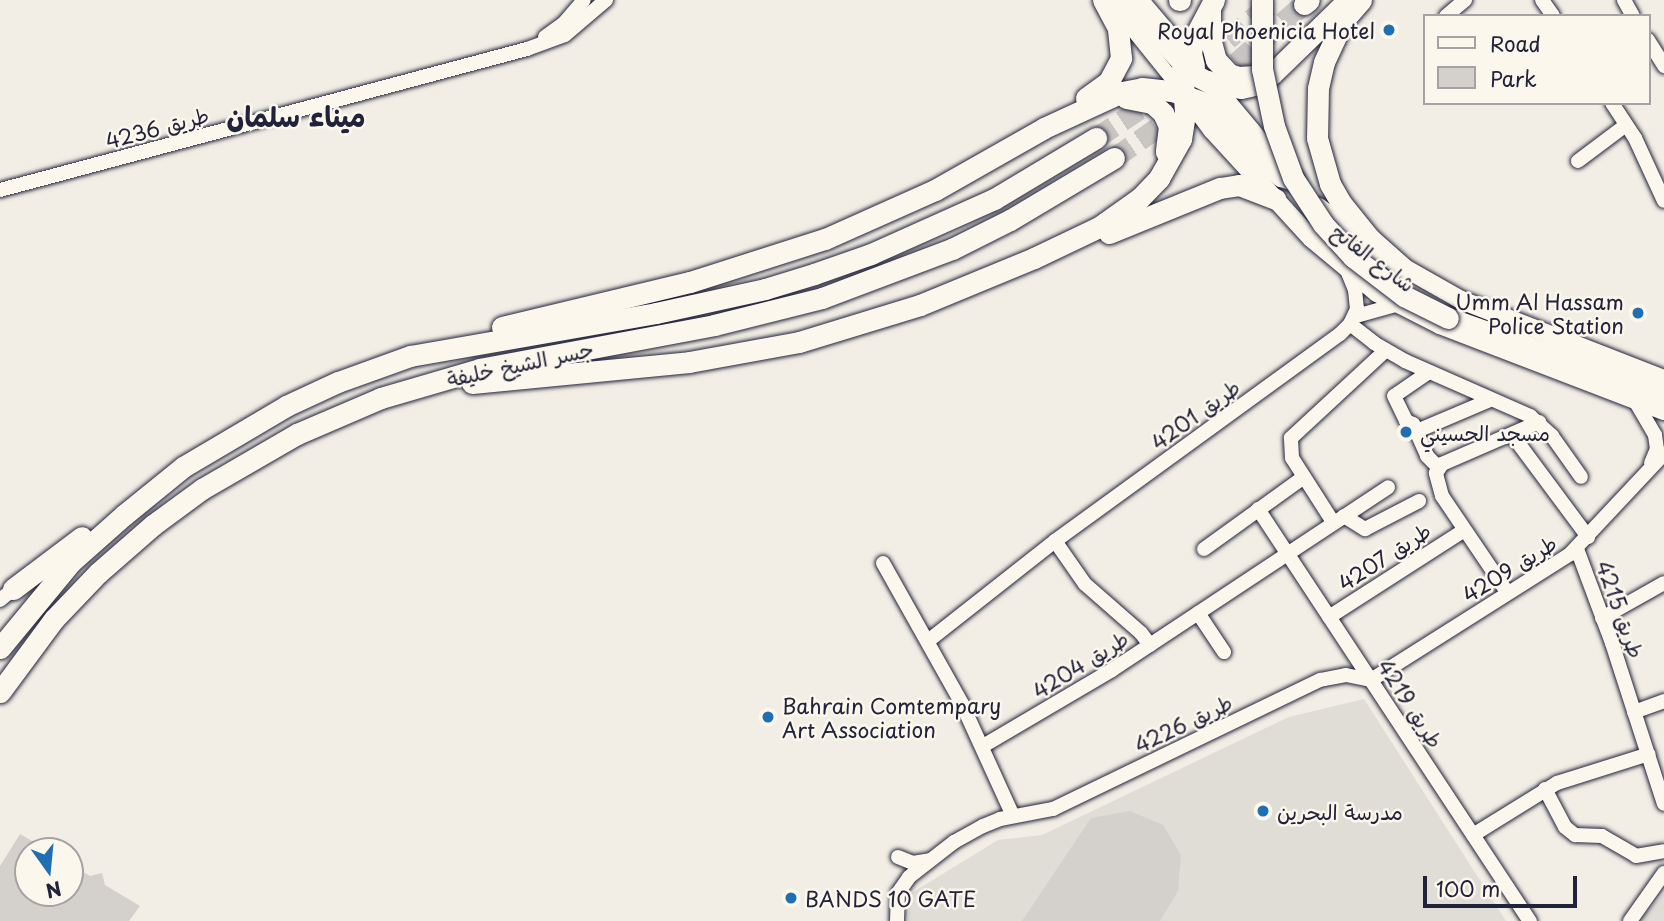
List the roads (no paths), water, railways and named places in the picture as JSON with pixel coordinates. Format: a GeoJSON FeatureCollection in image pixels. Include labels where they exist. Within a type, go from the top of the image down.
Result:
{"type":"FeatureCollection","features":[{"type":"Feature","properties":{"kind":"highway"},"geometry":{"type":"LineString","coordinates":[[1044,128],[1109,81],[1116,70],[1121,58],[1121,39],[1106,0]]}},
{"type":"Feature","properties":{"kind":"highway"},"geometry":{"type":"LineString","coordinates":[[1125,0],[1195,81],[1216,110],[1271,168],[1293,180]]}},
{"type":"Feature","properties":{"kind":"highway"},"geometry":{"type":"LineString","coordinates":[[1262,0],[1260,47],[1264,82],[1278,138],[1293,178],[1324,224],[1353,257],[1404,296],[1448,318],[1664,395]]}},
{"type":"Feature","properties":{"kind":"highway"},"geometry":{"type":"LineString","coordinates":[[410,356],[460,338],[690,282],[785,254],[874,219],[934,190],[1044,128],[1122,92],[1195,81],[1241,88],[1255,85],[1272,74],[1348,0]]}},
{"type":"Feature","properties":{"kind":"highway"},"geometry":{"type":"LineString","coordinates":[[1361,0],[1343,21],[1324,62],[1318,88],[1317,138],[1330,184],[1341,203],[1370,239],[1404,269]]}},
{"type":"Feature","properties":{"kind":"highway"},"geometry":{"type":"LineString","coordinates":[[381,398],[409,399],[475,383],[627,369],[745,354],[811,339],[908,310],[1034,258],[1099,227],[1140,198],[1159,178],[1181,138],[1195,81],[1194,38],[1212,2]]}},
{"type":"Feature","properties":{"kind":"highway"},"geometry":{"type":"LineString","coordinates":[[1212,2],[1210,38],[1212,51],[1221,67],[1238,77],[1272,74]]}},
{"type":"Feature","properties":{"kind":"highway"},"geometry":{"type":"LineString","coordinates":[[1097,103],[1127,97],[1158,107],[1166,119],[1170,136],[1159,178]]}},
{"type":"Feature","properties":{"kind":"highway","name":"جسر الشيخ خليفة"},"geometry":{"type":"LineString","coordinates":[[0,648],[71,562],[183,467],[235,434],[338,382],[410,356],[656,313],[765,289],[814,274],[871,254],[994,199],[1096,138]]}},
{"type":"Feature","properties":{"kind":"highway","name":"جسر الشيخ خليفة"},"geometry":{"type":"LineString","coordinates":[[0,692],[54,619],[98,573],[153,526],[248,460],[297,434],[381,398],[491,367],[648,339],[822,298],[952,249],[1010,220],[1114,158]]}},
{"type":"Feature","properties":{"kind":"highway"},"geometry":{"type":"LineString","coordinates":[[1034,258],[1070,249],[1176,203],[1220,188],[1250,188],[1275,199]]}},
{"type":"Feature","properties":{"kind":"highway"},"geometry":{"type":"LineString","coordinates":[[6,595],[72,544],[124,515]]}},
{"type":"Feature","properties":{"kind":"main road","name":"شارع الفاتح"},"geometry":{"type":"LineString","coordinates":[[1195,81],[1275,199],[1347,270],[1396,305],[1471,338],[1664,411]]}},
{"type":"Feature","properties":{"kind":"main road","name":"شارع الفاتح"},"geometry":{"type":"LineString","coordinates":[[1293,180],[1343,228],[1404,269],[1493,314],[1664,379]]}},
{"type":"Feature","properties":{"kind":"street","name":"طريق 4236"},"geometry":{"type":"LineString","coordinates":[[527,49],[564,23],[584,0]]}},
{"type":"Feature","properties":{"kind":"street","name":"طريق 4236"},"geometry":{"type":"LineString","coordinates":[[0,190],[527,49],[565,34],[606,0]]}},
{"type":"Feature","properties":{"kind":"street","name":"شارع الفاتح"},"geometry":{"type":"LineString","coordinates":[[1106,0],[1161,63],[1195,81]]}},
{"type":"Feature","properties":{"kind":"street"},"geometry":{"type":"LineString","coordinates":[[1142,0],[1195,81]]}},
{"type":"Feature","properties":{"kind":"street"},"geometry":{"type":"LineString","coordinates":[[1448,14],[1465,0]]}},
{"type":"Feature","properties":{"kind":"street"},"geometry":{"type":"LineString","coordinates":[[1650,43],[1664,66]]}},
{"type":"Feature","properties":{"kind":"street"},"geometry":{"type":"LineString","coordinates":[[1613,105],[1645,157],[1664,201]]}},
{"type":"Feature","properties":{"kind":"street"},"geometry":{"type":"LineString","coordinates":[[1578,161],[1626,125]]}},
{"type":"Feature","properties":{"kind":"street"},"geometry":{"type":"LineString","coordinates":[[1347,270],[1357,298],[1353,320],[1386,350],[1490,400],[1522,411],[1539,422],[1581,477]]}},
{"type":"Feature","properties":{"kind":"street","name":"طريق 4201"},"geometry":{"type":"LineString","coordinates":[[1055,541],[1311,357],[1353,320],[1396,305]]}},
{"type":"Feature","properties":{"kind":"street"},"geometry":{"type":"LineString","coordinates":[[1386,350],[1295,432],[1290,452],[1304,477],[1338,519],[1365,529],[1419,500]]}},
{"type":"Feature","properties":{"kind":"street"},"geometry":{"type":"LineString","coordinates":[[1429,372],[1394,396],[1406,421],[1417,431],[1427,456],[1439,468],[1448,461],[1513,436],[1539,422]]}},
{"type":"Feature","properties":{"kind":"street"},"geometry":{"type":"LineString","coordinates":[[1634,399],[1652,426],[1657,442],[1655,456],[1649,467]]}},
{"type":"Feature","properties":{"kind":"street"},"geometry":{"type":"LineString","coordinates":[[1417,431],[1490,400]]}},
{"type":"Feature","properties":{"kind":"street"},"geometry":{"type":"LineString","coordinates":[[1513,436],[1588,537]]}},
{"type":"Feature","properties":{"kind":"street","name":"طريق 4209"},"geometry":{"type":"LineString","coordinates":[[1371,680],[1577,549],[1649,467],[1664,454]]}},
{"type":"Feature","properties":{"kind":"street","name":"طريق 4207"},"geometry":{"type":"LineString","coordinates":[[1439,468],[1436,480],[1439,491],[1463,531],[1507,592]]}},
{"type":"Feature","properties":{"kind":"street"},"geometry":{"type":"LineString","coordinates":[[1204,549],[1304,477]]}},
{"type":"Feature","properties":{"kind":"street","name":"طريق 4204"},"geometry":{"type":"LineString","coordinates":[[982,746],[1079,691],[1388,487]]}},
{"type":"Feature","properties":{"kind":"street","name":"طريق 4219"},"geometry":{"type":"LineString","coordinates":[[1258,509],[1530,921]]}},
{"type":"Feature","properties":{"kind":"street","name":"طريق 4207"},"geometry":{"type":"LineString","coordinates":[[1329,617],[1463,531]]}},
{"type":"Feature","properties":{"kind":"street"},"geometry":{"type":"LineString","coordinates":[[928,641],[1055,541],[1085,584],[1141,633],[1150,645]]}},
{"type":"Feature","properties":{"kind":"street","name":"طريق 4215"},"geometry":{"type":"LineString","coordinates":[[1577,549],[1664,804]]}},
{"type":"Feature","properties":{"kind":"street"},"geometry":{"type":"LineString","coordinates":[[883,563],[928,641],[982,746],[1013,816]]}},
{"type":"Feature","properties":{"kind":"street"},"geometry":{"type":"LineString","coordinates":[[1602,618],[1664,583]]}},
{"type":"Feature","properties":{"kind":"street"},"geometry":{"type":"LineString","coordinates":[[1198,613],[1224,652]]}},
{"type":"Feature","properties":{"kind":"street","name":"طريق 4226"},"geometry":{"type":"LineString","coordinates":[[897,921],[901,887],[966,835],[1000,819],[1053,809],[1320,680],[1346,675],[1371,680]]}},
{"type":"Feature","properties":{"kind":"street"},"geometry":{"type":"LineString","coordinates":[[1634,712],[1664,701]]}},
{"type":"Feature","properties":{"kind":"street"},"geometry":{"type":"LineString","coordinates":[[1473,835],[1545,789],[1579,774],[1649,754]]}},
{"type":"Feature","properties":{"kind":"street"},"geometry":{"type":"LineString","coordinates":[[1545,789],[1565,827],[1576,835],[1602,836],[1636,856],[1664,851],[1664,842]]}},
{"type":"Feature","properties":{"kind":"street"},"geometry":{"type":"LineString","coordinates":[[898,857],[913,863],[932,860]]}},
{"type":"Feature","properties":{"kind":"street"},"geometry":{"type":"LineString","coordinates":[[1630,921],[1662,875],[1664,861]]}},
{"type":"Feature","properties":{"kind":"tunnel"},"geometry":{"type":"LineString","coordinates":[[1096,138],[1156,98],[1275,0]]}},
{"type":"Feature","properties":{"kind":"tunnel"},"geometry":{"type":"LineString","coordinates":[[1213,83],[1304,4]]}},
{"type":"Feature","properties":{"kind":"tunnel"},"geometry":{"type":"LineString","coordinates":[[1114,158],[1181,111]]}},
{"type":"Feature","properties":{"kind":"place","name":"Royal Phoenicia Hotel"},"geometry":{"type":"Point","coordinates":[1389,30]}},
{"type":"Feature","properties":{"kind":"place","name":"Umm Al Hassam Police Station"},"geometry":{"type":"Point","coordinates":[1638,313]}},
{"type":"Feature","properties":{"kind":"place","name":"مسجد الحسيني"},"geometry":{"type":"Point","coordinates":[1406,432]}},
{"type":"Feature","properties":{"kind":"place","name":"Bahrain Comtempary Art Association"},"geometry":{"type":"Point","coordinates":[768,717]}},
{"type":"Feature","properties":{"kind":"place","name":"مدرسة البحرين"},"geometry":{"type":"Point","coordinates":[1263,811]}},
{"type":"Feature","properties":{"kind":"place","name":"BANDS 10 GATE"},"geometry":{"type":"Point","coordinates":[791,898]}},
{"type":"Feature","properties":{"kind":"district","name":"ميناء سلمان"},"geometry":{"type":"Point","coordinates":[296,116]}}]}
